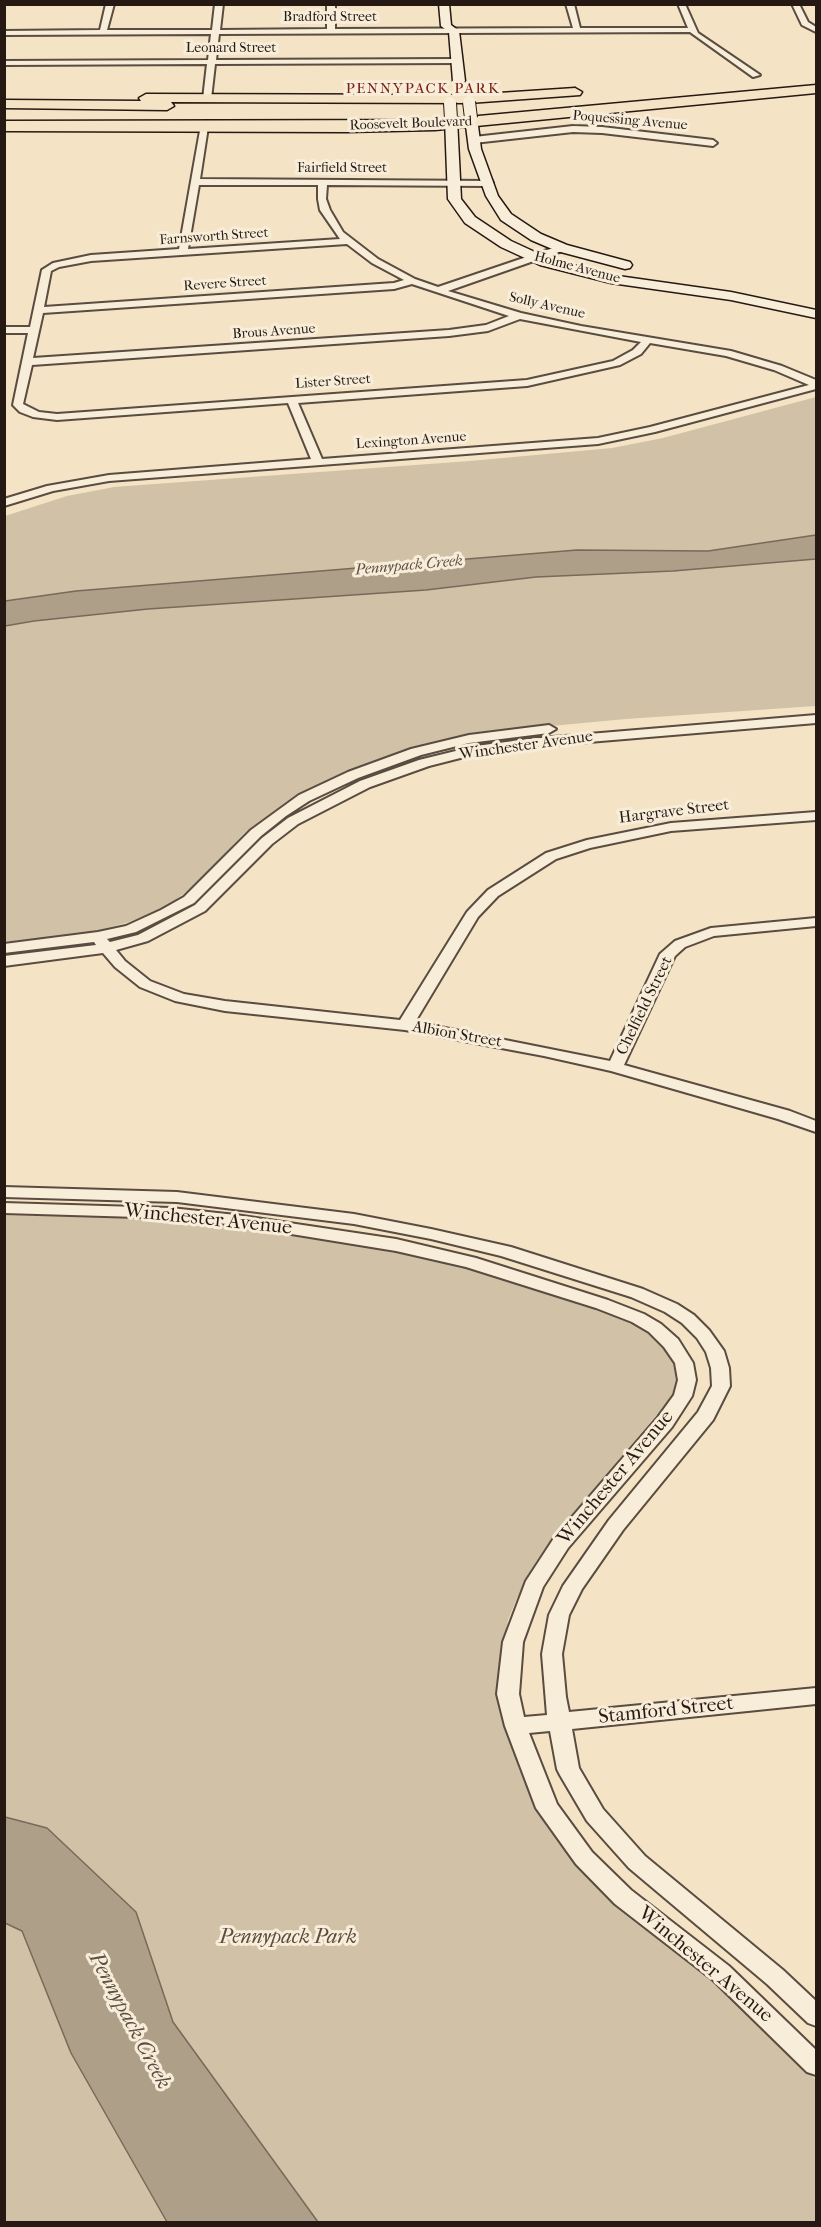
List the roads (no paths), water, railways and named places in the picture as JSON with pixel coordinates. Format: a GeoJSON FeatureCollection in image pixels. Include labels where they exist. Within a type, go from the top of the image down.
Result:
{"type":"FeatureCollection","features":[{"type":"Feature","properties":{"kind":"highway"},"geometry":{"type":"LineString","coordinates":[[733,77],[764,74]]}},
{"type":"Feature","properties":{"kind":"highway","name":"Roosevelt Boulevard"},"geometry":{"type":"LineString","coordinates":[[4,104],[333,109],[460,107],[816,76]]}},
{"type":"Feature","properties":{"kind":"highway","name":"Roosevelt Boulevard"},"geometry":{"type":"LineString","coordinates":[[4,119],[315,119],[436,116],[544,109],[816,82]]}},
{"type":"Feature","properties":{"kind":"highway","name":"Roosevelt Boulevard"},"geometry":{"type":"LineString","coordinates":[[4,126],[347,127],[580,112],[816,89]]}},
{"type":"Feature","properties":{"kind":"highway","name":"Roosevelt Boulevard"},"geometry":{"type":"LineString","coordinates":[[4,98],[450,101],[595,90]]}},
{"type":"Feature","properties":{"kind":"highway"},"geometry":{"type":"LineString","coordinates":[[4,113],[98,113],[177,106]]}},
{"type":"Feature","properties":{"kind":"highway"},"geometry":{"type":"LineString","coordinates":[[580,112],[566,117],[565,121],[587,129]]}},
{"type":"Feature","properties":{"kind":"main road"},"geometry":{"type":"LineString","coordinates":[[444,4],[447,26],[454,31],[459,81]]}},
{"type":"Feature","properties":{"kind":"main road"},"geometry":{"type":"LineString","coordinates":[[454,31],[461,26],[459,15]]}},
{"type":"Feature","properties":{"kind":"main road"},"geometry":{"type":"LineString","coordinates":[[450,101],[448,85],[459,81],[467,85],[478,158],[492,196],[500,210]]}},
{"type":"Feature","properties":{"kind":"main road","name":"Holme Avenue"},"geometry":{"type":"LineString","coordinates":[[450,101],[454,154],[453,183],[456,199],[470,220],[506,244],[534,258],[611,279],[731,296],[816,314]]}},
{"type":"Feature","properties":{"kind":"main road","name":"Holme Avenue"},"geometry":{"type":"LineString","coordinates":[[454,154],[479,193],[521,227],[562,248],[640,268],[752,286]]}},
{"type":"Feature","properties":{"kind":"street"},"geometry":{"type":"LineString","coordinates":[[103,33],[110,4]]}},
{"type":"Feature","properties":{"kind":"street"},"geometry":{"type":"LineString","coordinates":[[207,99],[219,4]]}},
{"type":"Feature","properties":{"kind":"street"},"geometry":{"type":"LineString","coordinates":[[331,32],[332,4]]}},
{"type":"Feature","properties":{"kind":"street"},"geometry":{"type":"LineString","coordinates":[[570,4],[578,30]]}},
{"type":"Feature","properties":{"kind":"street"},"geometry":{"type":"LineString","coordinates":[[681,4],[691,30],[764,74]]}},
{"type":"Feature","properties":{"kind":"street"},"geometry":{"type":"LineString","coordinates":[[795,4],[805,23],[816,30]]}},
{"type":"Feature","properties":{"kind":"street","name":"Bradford Street"},"geometry":{"type":"LineString","coordinates":[[4,33],[691,30]]}},
{"type":"Feature","properties":{"kind":"street","name":"Leonard Street"},"geometry":{"type":"LineString","coordinates":[[4,63],[458,61]]}},
{"type":"Feature","properties":{"kind":"street"},"geometry":{"type":"LineString","coordinates":[[183,252],[204,127]]}},
{"type":"Feature","properties":{"kind":"street","name":"Poquessing Avenue"},"geometry":{"type":"LineString","coordinates":[[474,140],[557,130],[587,129],[713,143]]}},
{"type":"Feature","properties":{"kind":"street","name":"Fairfield Street"},"geometry":{"type":"LineString","coordinates":[[195,183],[489,183]]}},
{"type":"Feature","properties":{"kind":"street","name":"Solly Avenue"},"geometry":{"type":"LineString","coordinates":[[323,183],[322,199],[329,220],[348,241],[375,261],[412,281],[519,316],[737,356],[777,368],[816,385]]}},
{"type":"Feature","properties":{"kind":"street","name":"Farnsworth Street"},"geometry":{"type":"LineString","coordinates":[[40,309],[47,270],[64,261],[348,241]]}},
{"type":"Feature","properties":{"kind":"street"},"geometry":{"type":"LineString","coordinates":[[437,291],[562,248]]}},
{"type":"Feature","properties":{"kind":"street","name":"Revere Street"},"geometry":{"type":"LineString","coordinates":[[40,309],[383,287],[412,281]]}},
{"type":"Feature","properties":{"kind":"street"},"geometry":{"type":"LineString","coordinates":[[27,362],[40,309]]}},
{"type":"Feature","properties":{"kind":"street","name":"Brous Avenue"},"geometry":{"type":"LineString","coordinates":[[27,362],[449,333],[488,328],[519,316]]}},
{"type":"Feature","properties":{"kind":"street"},"geometry":{"type":"LineString","coordinates":[[4,330],[34,330]]}},
{"type":"Feature","properties":{"kind":"street","name":"Lister Street"},"geometry":{"type":"LineString","coordinates":[[27,362],[18,405],[24,411],[37,415],[57,417],[527,383],[616,363],[637,352],[649,339]]}},
{"type":"Feature","properties":{"kind":"street","name":"Lexington Avenue"},"geometry":{"type":"LineString","coordinates":[[4,504],[79,482],[598,441],[651,430],[816,385]]}},
{"type":"Feature","properties":{"kind":"street"},"geometry":{"type":"LineString","coordinates":[[292,400],[318,464]]}},
{"type":"Feature","properties":{"kind":"street","name":"Winchester Avenue"},"geometry":{"type":"LineString","coordinates":[[4,949],[143,938],[200,908],[267,841],[293,821],[314,808],[384,776],[476,750],[623,729],[816,710]]}},
{"type":"Feature","properties":{"kind":"street","name":"Winchester Avenue"},"geometry":{"type":"LineString","coordinates":[[4,961],[102,943],[189,900],[256,833],[298,802],[353,775],[416,752],[469,740],[522,732],[816,719]]}},
{"type":"Feature","properties":{"kind":"street"},"geometry":{"type":"LineString","coordinates":[[298,802],[314,808]]}},
{"type":"Feature","properties":{"kind":"street","name":"Hargrave Street"},"geometry":{"type":"LineString","coordinates":[[405,1025],[472,915],[493,893],[551,856],[596,841],[671,827],[816,816]]}},
{"type":"Feature","properties":{"kind":"street","name":"Chelfield Street"},"geometry":{"type":"LineString","coordinates":[[615,1067],[668,954],[680,944],[711,932],[816,922]]}},
{"type":"Feature","properties":{"kind":"street","name":"Albion Street"},"geometry":{"type":"LineString","coordinates":[[102,943],[120,964],[145,984],[180,998],[225,1006],[405,1025],[533,1048],[615,1067],[784,1115],[816,1127]]}},
{"type":"Feature","properties":{"kind":"street","name":"Winchester Avenue"},"geometry":{"type":"LineString","coordinates":[[4,1192],[354,1219],[505,1251],[637,1293],[667,1306],[688,1319],[715,1351],[720,1368],[721,1386],[706,1414],[591,1558],[573,1586],[559,1615],[552,1654],[568,1769],[595,1815],[637,1862],[775,1977],[816,2016]]}},
{"type":"Feature","properties":{"kind":"street","name":"Winchester Avenue"},"geometry":{"type":"LineString","coordinates":[[4,1208],[174,1205],[438,1255],[543,1285],[645,1322],[655,1328],[670,1343],[684,1362],[687,1380],[683,1396],[665,1422],[561,1543],[533,1586],[513,1642],[508,1694],[516,1726],[547,1808],[584,1858],[623,1897],[721,1973],[816,2066]]}},
{"type":"Feature","properties":{"kind":"street"},"geometry":{"type":"LineString","coordinates":[[645,1322],[667,1306]]}},
{"type":"Feature","properties":{"kind":"street","name":"Stamford Street"},"geometry":{"type":"LineString","coordinates":[[516,1726],[816,1696]]}},
{"type":"Feature","properties":{"kind":"water","name":"Pennypack Creek"},"geometry":{"type":"Polygon","coordinates":[[[816,535],[816,559],[673,571],[536,577],[426,590],[148,609],[5,626],[5,601],[76,591],[577,550],[708,551],[816,535]]]}},
{"type":"Feature","properties":{"kind":"water","name":"Pennypack Creek"},"geometry":{"type":"Polygon","coordinates":[[[5,1817],[47,1828],[136,1912],[173,2022],[318,2222],[167,2222],[71,2053],[22,1931],[5,1923],[5,1817]]]}},
{"type":"Feature","properties":{"kind":"district","name":"PENNYPACK PARK"},"geometry":{"type":"Point","coordinates":[423,89]}},
{"type":"Feature","properties":{"kind":"park label","name":"Pennypack Park"},"geometry":{"type":"Point","coordinates":[288,1938]}}]}
